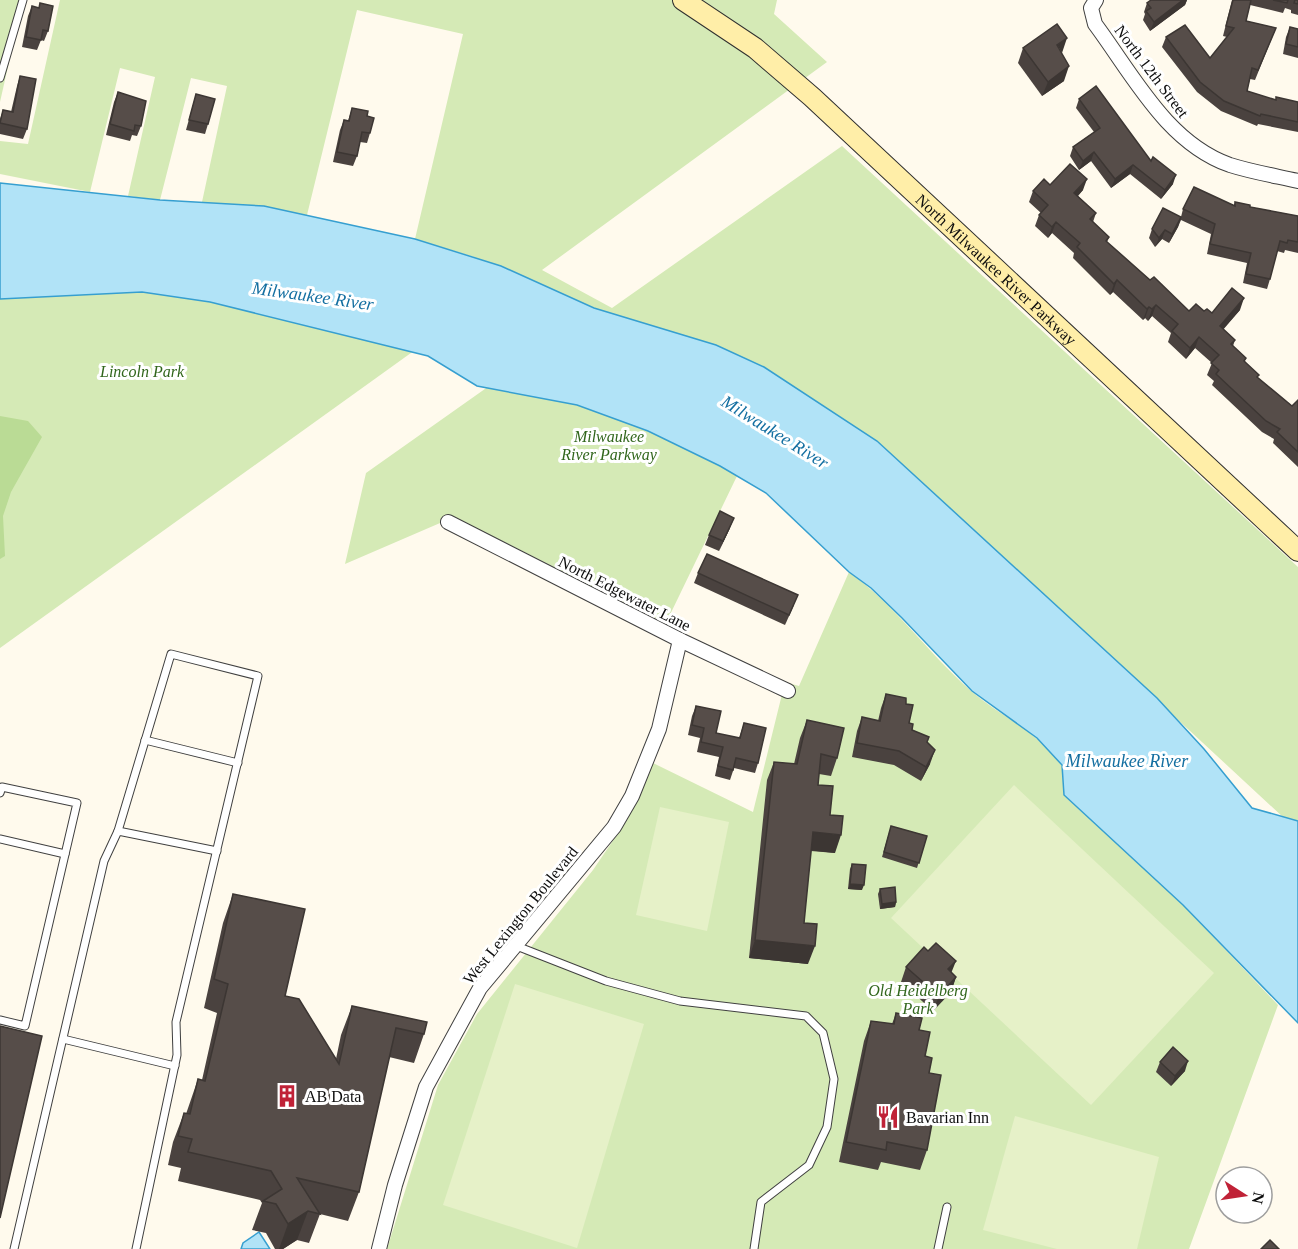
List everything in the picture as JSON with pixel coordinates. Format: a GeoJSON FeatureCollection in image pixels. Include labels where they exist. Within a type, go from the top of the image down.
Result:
{"type":"FeatureCollection","features":[{"type":"Feature","properties":{"kind":"street","name":"North Milwaukee River Parkway"},"geometry":{"type":"LineString","coordinates":[[683,0],[756,48],[812,97],[1298,551]]}},
{"type":"Feature","properties":{"kind":"street","name":"North 12th Street"},"geometry":{"type":"LineString","coordinates":[[1094,4],[1095,24],[1170,127],[1204,153],[1230,165],[1298,181]]}},
{"type":"Feature","properties":{"kind":"street","name":"North Edgewater Lane"},"geometry":{"type":"LineString","coordinates":[[448,522],[680,640],[788,691]]}},
{"type":"Feature","properties":{"kind":"street","name":"West Lexington Boulevard"},"geometry":{"type":"LineString","coordinates":[[379,1249],[395,1185],[426,1087],[480,988],[614,827],[632,796],[659,729],[680,640]]}},
{"type":"Feature","properties":{"kind":"lane"},"geometry":{"type":"LineString","coordinates":[[0,78],[23,0]]}},
{"type":"Feature","properties":{"kind":"lane"},"geometry":{"type":"LineString","coordinates":[[14,1249],[104,861],[118,831],[171,654],[258,676],[176,1022],[175,1066],[136,1249]]}},
{"type":"Feature","properties":{"kind":"lane"},"geometry":{"type":"LineString","coordinates":[[145,740],[238,763]]}},
{"type":"Feature","properties":{"kind":"lane"},"geometry":{"type":"LineString","coordinates":[[0,793],[2,787],[77,803],[25,1026],[0,1020]]}},
{"type":"Feature","properties":{"kind":"lane"},"geometry":{"type":"LineString","coordinates":[[118,831],[217,851]]}},
{"type":"Feature","properties":{"kind":"lane"},"geometry":{"type":"LineString","coordinates":[[0,839],[65,854]]}},
{"type":"Feature","properties":{"kind":"lane"},"geometry":{"type":"LineString","coordinates":[[514,945],[606,981],[680,1001],[806,1016],[823,1033],[834,1079],[827,1127],[809,1165],[761,1202],[754,1249]]}},
{"type":"Feature","properties":{"kind":"lane"},"geometry":{"type":"LineString","coordinates":[[63,1039],[175,1066]]}},
{"type":"Feature","properties":{"kind":"lane"},"geometry":{"type":"LineString","coordinates":[[938,1249],[947,1207]]}},
{"type":"Feature","properties":{"kind":"green space"},"geometry":{"type":"Polygon","coordinates":[[[0,0],[23,0],[0,102],[0,0]]]}},
{"type":"Feature","properties":{"kind":"green space","name":"Milwaukee River Parkway"},"geometry":{"type":"Polygon","coordinates":[[[60,0],[777,0],[774,14],[827,62],[542,270],[612,308],[842,146],[1298,567],[1298,831],[877,441],[823,406],[737,476],[666,623],[454,517],[345,564],[366,473],[499,379],[474,257],[415,239],[463,34],[357,10],[307,215],[202,202],[227,86],[191,78],[160,200],[128,196],[155,77],[120,68],[90,192],[0,174],[0,141],[28,144],[60,0]]]}},
{"type":"Feature","properties":{"kind":"green space","name":"Lincoln Park"},"geometry":{"type":"Polygon","coordinates":[[[0,195],[429,340],[0,648],[0,195]]]}},
{"type":"Feature","properties":{"kind":"green space"},"geometry":{"type":"Polygon","coordinates":[[[0,416],[28,421],[42,437],[11,492],[3,516],[5,556],[0,559],[0,416]]]}},
{"type":"Feature","properties":{"kind":"green space","name":"Old Heidelberg Park"},"geometry":{"type":"Polygon","coordinates":[[[849,572],[882,600],[971,691],[1051,752],[1062,766],[1064,795],[1183,905],[1278,1005],[1220,1165],[1214,1165],[1214,1180],[1189,1249],[387,1249],[438,1085],[477,1014],[593,870],[627,820],[653,763],[753,812],[785,682],[799,686],[849,572]]]}},
{"type":"Feature","properties":{"kind":"green space"},"geometry":{"type":"Polygon","coordinates":[[[1014,785],[1214,973],[1091,1105],[891,918],[1014,785]]]}},
{"type":"Feature","properties":{"kind":"green space"},"geometry":{"type":"Polygon","coordinates":[[[660,807],[729,822],[707,931],[636,915],[660,807]]]}},
{"type":"Feature","properties":{"kind":"green space"},"geometry":{"type":"Polygon","coordinates":[[[515,984],[644,1024],[577,1248],[443,1205],[515,984]]]}},
{"type":"Feature","properties":{"kind":"green space"},"geometry":{"type":"Polygon","coordinates":[[[1015,1116],[1159,1157],[1137,1249],[1057,1249],[983,1230],[1015,1116]]]}},
{"type":"Feature","properties":{"kind":"water","name":"Milwaukee River"},"geometry":{"type":"Polygon","coordinates":[[[0,183],[160,200],[264,206],[415,239],[501,266],[594,308],[716,345],[764,367],[877,441],[1157,698],[1204,749],[1252,808],[1298,821],[1298,1023],[1183,905],[1064,795],[1062,765],[1037,738],[972,691],[871,588],[849,572],[766,493],[720,466],[648,431],[577,405],[477,386],[428,356],[210,302],[142,292],[0,299],[0,183]]]}},
{"type":"Feature","properties":{"kind":"water"},"geometry":{"type":"Polygon","coordinates":[[[259,1232],[270,1249],[241,1249],[243,1243],[259,1232]]]}},
{"type":"Feature","properties":{"kind":"building"},"geometry":{"type":"Polygon","coordinates":[[[1151,0],[1183,0],[1154,22],[1146,11],[1151,8],[1147,3],[1151,0]]]}},
{"type":"Feature","properties":{"kind":"building"},"geometry":{"type":"Polygon","coordinates":[[[1233,0],[1251,0],[1246,21],[1276,28],[1258,70],[1252,68],[1247,91],[1276,100],[1276,97],[1298,102],[1298,122],[1261,114],[1260,116],[1224,101],[1200,82],[1166,37],[1185,25],[1210,58],[1234,28],[1226,26],[1233,0]]]}},
{"type":"Feature","properties":{"kind":"building"},"geometry":{"type":"Polygon","coordinates":[[[40,3],[53,6],[48,31],[43,30],[41,40],[26,37],[32,6],[39,8],[40,3]]]}},
{"type":"Feature","properties":{"kind":"building"},"geometry":{"type":"Polygon","coordinates":[[[1057,24],[1067,38],[1057,45],[1069,66],[1048,82],[1023,48],[1057,24]]]}},
{"type":"Feature","properties":{"kind":"building"},"geometry":{"type":"Polygon","coordinates":[[[1290,27],[1298,29],[1298,47],[1286,44],[1290,27]]]}},
{"type":"Feature","properties":{"kind":"building"},"geometry":{"type":"Polygon","coordinates":[[[20,76],[36,79],[27,129],[0,123],[3,110],[13,112],[20,76]]]}},
{"type":"Feature","properties":{"kind":"building"},"geometry":{"type":"Polygon","coordinates":[[[1096,86],[1151,161],[1153,157],[1176,175],[1165,190],[1133,165],[1115,179],[1094,152],[1083,161],[1073,147],[1100,128],[1079,99],[1096,86]]]}},
{"type":"Feature","properties":{"kind":"building"},"geometry":{"type":"Polygon","coordinates":[[[118,92],[146,101],[141,126],[135,125],[134,131],[110,124],[118,92]]]}},
{"type":"Feature","properties":{"kind":"building"},"geometry":{"type":"Polygon","coordinates":[[[196,94],[215,99],[208,124],[189,120],[196,94]]]}},
{"type":"Feature","properties":{"kind":"building"},"geometry":{"type":"Polygon","coordinates":[[[352,108],[368,111],[367,116],[374,118],[370,133],[362,132],[357,156],[337,152],[344,120],[349,121],[352,108]]]}},
{"type":"Feature","properties":{"kind":"building"},"geometry":{"type":"Polygon","coordinates":[[[1070,164],[1087,179],[1074,193],[1096,213],[1090,219],[1109,237],[1106,241],[1150,280],[1154,277],[1189,311],[1196,304],[1204,311],[1207,309],[1212,313],[1232,288],[1244,298],[1220,326],[1235,340],[1231,344],[1246,358],[1244,361],[1259,375],[1257,377],[1292,406],[1298,400],[1298,452],[1277,432],[1280,429],[1266,421],[1216,374],[1219,370],[1211,363],[1219,355],[1199,337],[1190,348],[1172,331],[1178,324],[1156,305],[1152,309],[1149,307],[1147,309],[1117,280],[1114,284],[1077,247],[1080,243],[1056,222],[1052,227],[1039,215],[1048,205],[1033,191],[1044,179],[1050,185],[1070,164]]]}},
{"type":"Feature","properties":{"kind":"building"},"geometry":{"type":"Polygon","coordinates":[[[1194,187],[1235,206],[1235,202],[1298,216],[1298,242],[1280,241],[1270,279],[1246,274],[1251,253],[1210,244],[1215,224],[1183,209],[1194,187]]]}},
{"type":"Feature","properties":{"kind":"building"},"geometry":{"type":"Polygon","coordinates":[[[1163,208],[1181,217],[1172,234],[1165,230],[1159,238],[1152,229],[1163,208]]]}},
{"type":"Feature","properties":{"kind":"building"},"geometry":{"type":"Polygon","coordinates":[[[720,511],[734,518],[723,541],[709,535],[720,511]]]}},
{"type":"Feature","properties":{"kind":"building"},"geometry":{"type":"Polygon","coordinates":[[[707,554],[798,595],[789,615],[698,573],[707,554]]]}},
{"type":"Feature","properties":{"kind":"building"},"geometry":{"type":"Polygon","coordinates":[[[886,694],[906,698],[906,704],[913,705],[909,723],[913,724],[912,730],[929,737],[927,742],[935,750],[926,767],[899,751],[857,743],[862,717],[880,721],[886,694]]]}},
{"type":"Feature","properties":{"kind":"building"},"geometry":{"type":"Polygon","coordinates":[[[696,706],[721,711],[716,733],[740,738],[744,723],[766,728],[758,763],[736,758],[733,770],[718,766],[723,747],[701,742],[704,728],[692,725],[696,706]]]}},
{"type":"Feature","properties":{"kind":"building"},"geometry":{"type":"Polygon","coordinates":[[[807,720],[844,728],[837,758],[821,754],[818,785],[833,786],[830,815],[843,816],[841,835],[813,832],[804,923],[817,924],[815,946],[755,940],[774,762],[797,764],[807,720]]]}},
{"type":"Feature","properties":{"kind":"building"},"geometry":{"type":"Polygon","coordinates":[[[891,826],[927,836],[919,863],[884,852],[891,826]]]}},
{"type":"Feature","properties":{"kind":"building"},"geometry":{"type":"Polygon","coordinates":[[[852,864],[866,865],[864,885],[850,884],[852,864]]]}},
{"type":"Feature","properties":{"kind":"building"},"geometry":{"type":"Polygon","coordinates":[[[895,887],[896,902],[882,904],[880,889],[895,887]]]}},
{"type":"Feature","properties":{"kind":"building","name":"AB Data"},"geometry":{"type":"Polygon","coordinates":[[[233,894],[305,909],[285,996],[299,999],[339,1064],[352,1006],[427,1022],[424,1034],[396,1028],[359,1192],[297,1178],[320,1214],[308,1211],[288,1224],[276,1204],[263,1201],[282,1189],[271,1171],[188,1152],[192,1139],[178,1136],[184,1113],[190,1114],[198,1079],[205,1081],[228,984],[214,979],[233,894]]]}},
{"type":"Feature","properties":{"kind":"building"},"geometry":{"type":"Polygon","coordinates":[[[936,943],[956,961],[948,969],[956,977],[939,996],[906,967],[924,947],[928,951],[936,943]]]}},
{"type":"Feature","properties":{"kind":"building","name":"Bavarian Inn"},"geometry":{"type":"Polygon","coordinates":[[[896,1013],[922,1018],[919,1030],[930,1032],[925,1056],[932,1058],[929,1073],[941,1075],[927,1150],[887,1142],[886,1150],[846,1142],[871,1021],[894,1024],[896,1013]]]}},
{"type":"Feature","properties":{"kind":"building"},"geometry":{"type":"Polygon","coordinates":[[[0,1026],[42,1036],[0,1218],[0,1026]]]}},
{"type":"Feature","properties":{"kind":"building"},"geometry":{"type":"Polygon","coordinates":[[[1173,1047],[1188,1061],[1175,1076],[1160,1062],[1173,1047]]]}},
{"type":"Feature","properties":{"kind":"building"},"geometry":{"type":"Polygon","coordinates":[[[1270,1240],[1279,1249],[1261,1249],[1270,1240]]]}},
{"type":"Feature","properties":{"kind":"place","name":"AB Data"},"geometry":{"type":"Point","coordinates":[287,1096]}},
{"type":"Feature","properties":{"kind":"place","name":"Bavarian Inn"},"geometry":{"type":"Point","coordinates":[888,1117]}}]}
